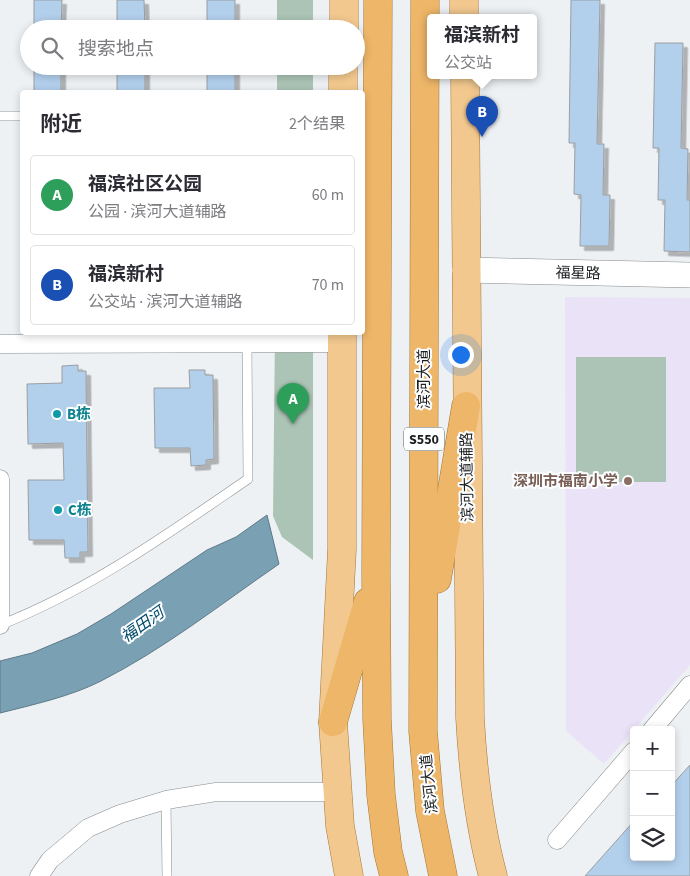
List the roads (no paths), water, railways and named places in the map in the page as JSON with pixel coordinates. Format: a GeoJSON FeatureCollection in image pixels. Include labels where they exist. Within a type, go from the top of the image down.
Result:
{"type":"FeatureCollection","features":[{"type":"Feature","properties":{"kind":"highway","name":"滨河大道"},"geometry":{"type":"LineString","coordinates":[[426,0],[424,731],[430,811],[443,876]]}},
{"type":"Feature","properties":{"kind":"highway"},"geometry":{"type":"LineString","coordinates":[[378,4],[377,719],[381,795],[388,852],[394,876]]}},
{"type":"Feature","properties":{"kind":"highway"},"geometry":{"type":"LineString","coordinates":[[424,660],[466,406]]}},
{"type":"Feature","properties":{"kind":"highway"},"geometry":{"type":"LineString","coordinates":[[333,722],[376,574]]}},
{"type":"Feature","properties":{"kind":"main road"},"geometry":{"type":"LineString","coordinates":[[344,0],[344,20]]}},
{"type":"Feature","properties":{"kind":"main road"},"geometry":{"type":"LineString","coordinates":[[464,0],[464,14]]}},
{"type":"Feature","properties":{"kind":"main road"},"geometry":{"type":"LineString","coordinates":[[343,90],[344,75]]}},
{"type":"Feature","properties":{"kind":"main road","name":"滨河大道辅路"},"geometry":{"type":"LineString","coordinates":[[465,79],[466,406],[470,718],[479,814],[493,876]]}},
{"type":"Feature","properties":{"kind":"main road","name":"福星路"},"geometry":{"type":"LineString","coordinates":[[466,270],[690,275]]}},
{"type":"Feature","properties":{"kind":"main road"},"geometry":{"type":"LineString","coordinates":[[342,338],[342,549],[333,722],[336,792],[340,826],[350,876]]}},
{"type":"Feature","properties":{"kind":"street"},"geometry":{"type":"LineString","coordinates":[[0,344],[247,343],[342,338]]}},
{"type":"Feature","properties":{"kind":"street"},"geometry":{"type":"LineString","coordinates":[[0,479],[0,625]]}},
{"type":"Feature","properties":{"kind":"street"},"geometry":{"type":"LineString","coordinates":[[655,726],[690,685]]}},
{"type":"Feature","properties":{"kind":"street"},"geometry":{"type":"LineString","coordinates":[[557,840],[630,756]]}},
{"type":"Feature","properties":{"kind":"street"},"geometry":{"type":"LineString","coordinates":[[39,876],[50,860],[88,828],[120,814],[166,800],[216,792],[336,792]]}},
{"type":"Feature","properties":{"kind":"street"},"geometry":{"type":"LineString","coordinates":[[340,826],[345,876]]}},
{"type":"Feature","properties":{"kind":"lane"},"geometry":{"type":"LineString","coordinates":[[0,116],[20,116]]}},
{"type":"Feature","properties":{"kind":"lane"},"geometry":{"type":"LineString","coordinates":[[0,625],[36,611],[90,582],[142,551],[248,480],[247,343]]}},
{"type":"Feature","properties":{"kind":"lane"},"geometry":{"type":"LineString","coordinates":[[166,800],[167,876]]}},
{"type":"Feature","properties":{"kind":"water","name":"福田河"},"geometry":{"type":"Polygon","coordinates":[[[267,515],[279,564],[170,640],[101,681],[65,696],[0,713],[0,661],[32,653],[77,634],[111,614],[207,550],[236,537],[267,515]]]}},
{"type":"Feature","properties":{"kind":"place","name":"福滨新村"},"geometry":{"type":"Point","coordinates":[482,137]}},
{"type":"Feature","properties":{"kind":"place","name":"B栋"},"geometry":{"type":"Point","coordinates":[57,414]}},
{"type":"Feature","properties":{"kind":"place","name":"福滨社区公园"},"geometry":{"type":"Point","coordinates":[293,424]}},
{"type":"Feature","properties":{"kind":"place","name":"深圳市福南小学"},"geometry":{"type":"Point","coordinates":[628,481]}},
{"type":"Feature","properties":{"kind":"place","name":"C栋"},"geometry":{"type":"Point","coordinates":[58,510]}}]}
